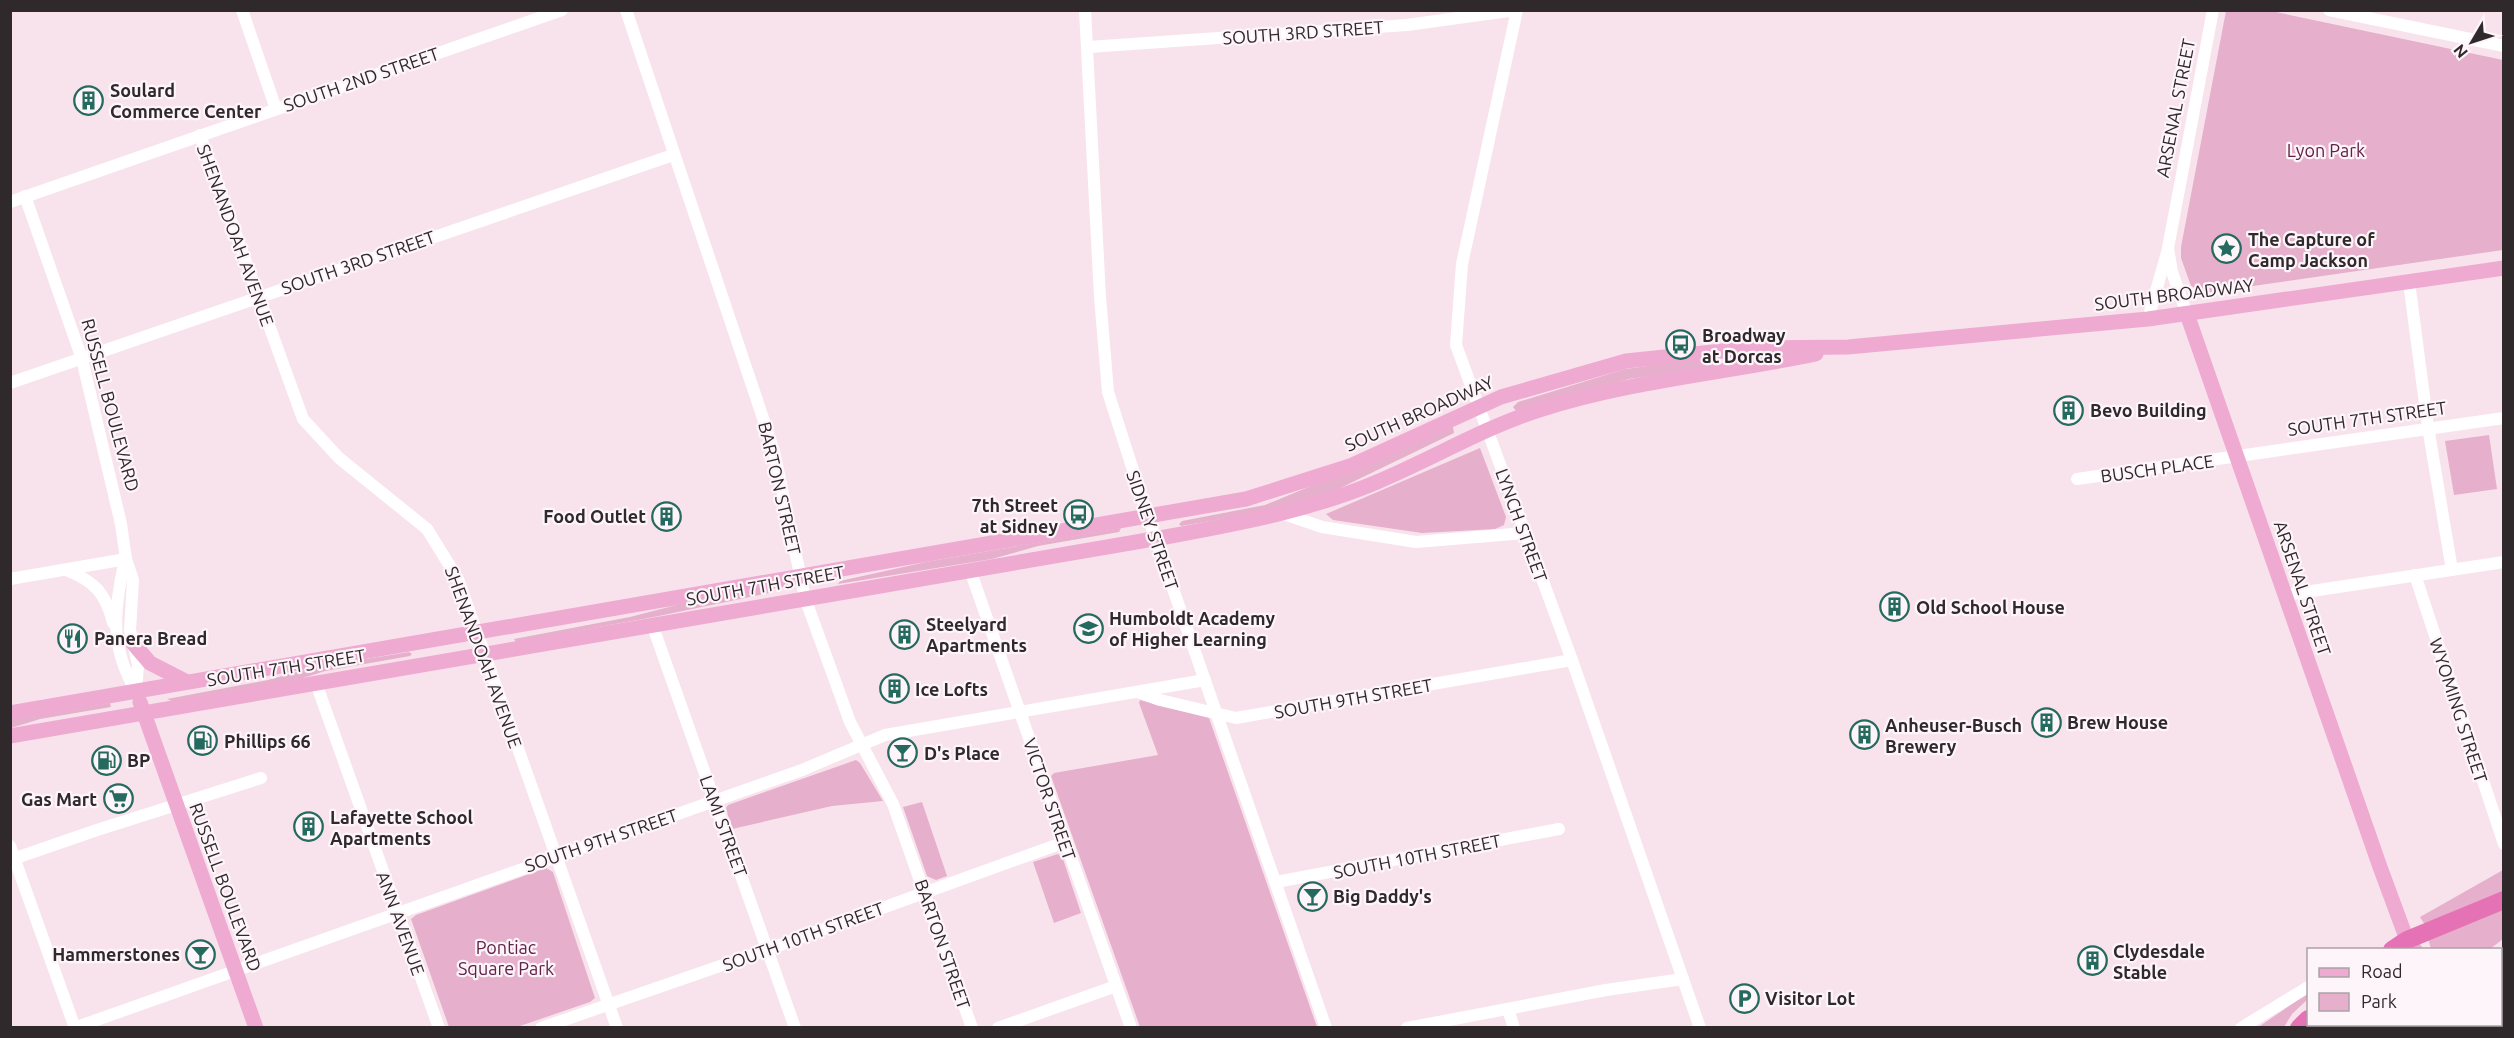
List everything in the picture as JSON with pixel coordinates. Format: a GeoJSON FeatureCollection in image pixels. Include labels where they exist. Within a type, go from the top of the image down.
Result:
{"type":"FeatureCollection","features":[{"type":"Feature","properties":{"kind":"highway"},"geometry":{"type":"LineString","coordinates":[[2405,947],[2504,900]]}},
{"type":"Feature","properties":{"kind":"main road","name":"SOUTH BROADWAY"},"geometry":{"type":"LineString","coordinates":[[1223,504],[1268,494],[1350,466],[1479,405],[1562,378],[1626,362],[1747,349],[1848,347],[2148,319],[2504,268]]}},
{"type":"Feature","properties":{"kind":"main road","name":"ARSENAL STREET"},"geometry":{"type":"LineString","coordinates":[[2187,314],[2405,947]]}},
{"type":"Feature","properties":{"kind":"main road","name":"SOUTH BROADWAY"},"geometry":{"type":"LineString","coordinates":[[1284,514],[1377,483],[1487,430],[1539,410],[1595,395],[1848,347]]}},
{"type":"Feature","properties":{"kind":"main road","name":"SOUTH 7TH STREET"},"geometry":{"type":"LineString","coordinates":[[10,713],[1223,504]]}},
{"type":"Feature","properties":{"kind":"main road","name":"SOUTH 7TH STREET"},"geometry":{"type":"LineString","coordinates":[[10,736],[1284,514]]}},
{"type":"Feature","properties":{"kind":"main road"},"geometry":{"type":"LineString","coordinates":[[132,642],[150,663],[188,682]]}},
{"type":"Feature","properties":{"kind":"main road","name":"RUSSELL BOULEVARD"},"geometry":{"type":"LineString","coordinates":[[136,691],[256,1028]]}},
{"type":"Feature","properties":{"kind":"street"},"geometry":{"type":"LineString","coordinates":[[242,10],[276,109]]}},
{"type":"Feature","properties":{"kind":"street","name":"SOUTH 2ND STREET"},"geometry":{"type":"LineString","coordinates":[[10,202],[562,10]]}},
{"type":"Feature","properties":{"kind":"street","name":"BARTON STREET"},"geometry":{"type":"LineString","coordinates":[[626,10],[774,451],[805,598],[850,722],[893,804],[972,1028]]}},
{"type":"Feature","properties":{"kind":"street","name":"SIDNEY STREET"},"geometry":{"type":"LineString","coordinates":[[1085,10],[1089,47],[1100,297],[1108,392],[1148,517],[1326,1028]]}},
{"type":"Feature","properties":{"kind":"street","name":"SOUTH 3RD STREET"},"geometry":{"type":"LineString","coordinates":[[1089,47],[1407,25],[1516,10]]}},
{"type":"Feature","properties":{"kind":"street","name":"LYNCH STREET"},"geometry":{"type":"LineString","coordinates":[[1516,10],[1462,264],[1456,345],[1572,660],[1700,1028]]}},
{"type":"Feature","properties":{"kind":"street","name":"ARSENAL STREET"},"geometry":{"type":"LineString","coordinates":[[2148,319],[2168,248],[2213,10]]}},
{"type":"Feature","properties":{"kind":"street"},"geometry":{"type":"LineString","coordinates":[[2329,10],[2504,46]]}},
{"type":"Feature","properties":{"kind":"street","name":"SHENANDOAH AVENUE"},"geometry":{"type":"LineString","coordinates":[[200,135],[303,419],[339,458],[427,529],[458,579],[617,1028]]}},
{"type":"Feature","properties":{"kind":"street","name":"SOUTH 3RD STREET"},"geometry":{"type":"LineString","coordinates":[[10,383],[257,296],[673,155]]}},
{"type":"Feature","properties":{"kind":"street","name":"RUSSELL BOULEVARD"},"geometry":{"type":"LineString","coordinates":[[25,196],[82,359],[121,524],[126,559],[133,580],[130,621],[138,665],[136,691]]}},
{"type":"Feature","properties":{"kind":"street","name":"ARSENAL STREET"},"geometry":{"type":"LineString","coordinates":[[2168,248],[2172,272],[2187,314]]}},
{"type":"Feature","properties":{"kind":"street"},"geometry":{"type":"LineString","coordinates":[[2409,282],[2428,427],[2451,570]]}},
{"type":"Feature","properties":{"kind":"street","name":"SOUTH 7TH STREET"},"geometry":{"type":"LineString","coordinates":[[2237,457],[2428,427],[2504,418]]}},
{"type":"Feature","properties":{"kind":"street","name":"BUSCH PLACE"},"geometry":{"type":"LineString","coordinates":[[2077,479],[2237,457]]}},
{"type":"Feature","properties":{"kind":"street","name":"SOUTH 7TH STREET"},"geometry":{"type":"LineString","coordinates":[[1284,514],[1322,526],[1416,542],[1525,533]]}},
{"type":"Feature","properties":{"kind":"street"},"geometry":{"type":"LineString","coordinates":[[10,579],[126,559]]}},
{"type":"Feature","properties":{"kind":"street","name":"RUSSELL BOULEVARD"},"geometry":{"type":"LineString","coordinates":[[126,559],[115,629],[119,655],[136,691]]}},
{"type":"Feature","properties":{"kind":"street"},"geometry":{"type":"LineString","coordinates":[[2285,595],[2504,562]]}},
{"type":"Feature","properties":{"kind":"street"},"geometry":{"type":"LineString","coordinates":[[65,569],[88,579],[98,588],[111,614],[115,629]]}},
{"type":"Feature","properties":{"kind":"street","name":"VICTOR STREET"},"geometry":{"type":"LineString","coordinates":[[970,570],[1131,1028]]}},
{"type":"Feature","properties":{"kind":"street","name":"WYOMING STREET"},"geometry":{"type":"LineString","coordinates":[[2415,575],[2504,844]]}},
{"type":"Feature","properties":{"kind":"street","name":"LAMI STREET"},"geometry":{"type":"LineString","coordinates":[[652,624],[795,1028]]}},
{"type":"Feature","properties":{"kind":"street","name":"SOUTH 9TH STREET"},"geometry":{"type":"LineString","coordinates":[[1137,691],[1230,718],[1572,660]]}},
{"type":"Feature","properties":{"kind":"street","name":"SOUTH 9TH STREET"},"geometry":{"type":"LineString","coordinates":[[75,1027],[555,855],[801,770],[885,735],[1205,680]]}},
{"type":"Feature","properties":{"kind":"street","name":"ANN AVENUE"},"geometry":{"type":"LineString","coordinates":[[316,683],[439,1028]]}},
{"type":"Feature","properties":{"kind":"street"},"geometry":{"type":"LineString","coordinates":[[13,859],[261,778]]}},
{"type":"Feature","properties":{"kind":"street","name":"SOUTH 10TH STREET"},"geometry":{"type":"LineString","coordinates":[[1276,882],[1559,829]]}},
{"type":"Feature","properties":{"kind":"street","name":"SOUTH 10TH STREET"},"geometry":{"type":"LineString","coordinates":[[541,1028],[1065,842]]}},
{"type":"Feature","properties":{"kind":"street"},"geometry":{"type":"LineString","coordinates":[[10,846],[75,1027]]}},
{"type":"Feature","properties":{"kind":"street"},"geometry":{"type":"LineString","coordinates":[[1407,1028],[1606,990],[1683,980]]}},
{"type":"Feature","properties":{"kind":"street"},"geometry":{"type":"LineString","coordinates":[[998,1028],[1116,986]]}},
{"type":"Feature","properties":{"kind":"street"},"geometry":{"type":"LineString","coordinates":[[2241,1028],[2307,988]]}},
{"type":"Feature","properties":{"kind":"street"},"geometry":{"type":"LineString","coordinates":[[1508,1009],[1514,1028]]}},
{"type":"Feature","properties":{"kind":"green space","name":"Lyon Park"},"geometry":{"type":"Polygon","coordinates":[[[2226,11],[2271,11],[2503,60],[2503,250],[2204,293],[2191,286],[2181,258],[2181,247],[2226,11]]]}},
{"type":"Feature","properties":{"kind":"green space"},"geometry":{"type":"Polygon","coordinates":[[[1718,357],[1719,366],[1629,379],[1521,410],[1516,411],[1513,407],[1518,402],[1625,369],[1718,357]]]}},
{"type":"Feature","properties":{"kind":"green space"},"geometry":{"type":"Polygon","coordinates":[[[1453,427],[1454,433],[1330,493],[1263,512],[1181,526],[1179,524],[1182,521],[1265,505],[1453,427]]]}},
{"type":"Feature","properties":{"kind":"green space"},"geometry":{"type":"Polygon","coordinates":[[[2489,435],[2497,489],[2454,495],[2445,441],[2489,435]]]}},
{"type":"Feature","properties":{"kind":"green space"},"geometry":{"type":"Polygon","coordinates":[[[1480,448],[1506,517],[1504,525],[1495,529],[1422,533],[1333,520],[1326,514],[1480,448]]]}},
{"type":"Feature","properties":{"kind":"green space"},"geometry":{"type":"Polygon","coordinates":[[[1121,528],[1119,532],[1038,546],[992,559],[838,584],[840,581],[926,562],[1121,528]]]}},
{"type":"Feature","properties":{"kind":"green space"},"geometry":{"type":"Polygon","coordinates":[[[772,588],[774,592],[654,617],[516,642],[514,639],[630,617],[688,602],[772,588]]]}},
{"type":"Feature","properties":{"kind":"green space"},"geometry":{"type":"Polygon","coordinates":[[[409,652],[412,654],[410,656],[325,671],[300,679],[172,701],[167,699],[268,680],[311,668],[409,652]]]}},
{"type":"Feature","properties":{"kind":"green space"},"geometry":{"type":"Polygon","coordinates":[[[1140,700],[1209,718],[1317,1027],[1140,1027],[1051,776],[1054,773],[1158,755],[1139,703],[1140,700]]]}},
{"type":"Feature","properties":{"kind":"green space"},"geometry":{"type":"Polygon","coordinates":[[[110,703],[111,707],[40,719],[11,728],[11,720],[110,703]]]}},
{"type":"Feature","properties":{"kind":"green space"},"geometry":{"type":"Polygon","coordinates":[[[856,760],[883,801],[832,806],[732,829],[726,808],[728,805],[856,760]]]}},
{"type":"Feature","properties":{"kind":"green space"},"geometry":{"type":"Polygon","coordinates":[[[922,802],[947,876],[936,880],[927,876],[903,807],[922,802]]]}},
{"type":"Feature","properties":{"kind":"green space"},"geometry":{"type":"Polygon","coordinates":[[[1058,854],[1063,859],[1081,913],[1054,923],[1033,862],[1058,854]]]}},
{"type":"Feature","properties":{"kind":"green space","name":"Pontiac Square Park"},"geometry":{"type":"Polygon","coordinates":[[[546,868],[553,872],[595,998],[590,1002],[517,1027],[449,1027],[411,919],[416,915],[546,868]]]}},
{"type":"Feature","properties":{"kind":"green space"},"geometry":{"type":"Polygon","coordinates":[[[2503,870],[2503,894],[2425,925],[2420,917],[2503,870]]]}},
{"type":"Feature","properties":{"kind":"green space"},"geometry":{"type":"Polygon","coordinates":[[[2503,906],[2503,939],[2491,948],[2431,948],[2428,938],[2503,906]]]}},
{"type":"Feature","properties":{"kind":"green space"},"geometry":{"type":"Polygon","coordinates":[[[2307,994],[2307,1000],[2292,1014],[2284,1027],[2257,1028],[2307,994]]]}},
{"type":"Feature","properties":{"kind":"place","name":"Soulard Commerce Center"},"geometry":{"type":"Point","coordinates":[89,100]}},
{"type":"Feature","properties":{"kind":"place","name":"The Capture of Camp Jackson"},"geometry":{"type":"Point","coordinates":[2227,249]}},
{"type":"Feature","properties":{"kind":"place","name":"Broadway at Dorcas"},"geometry":{"type":"Point","coordinates":[1681,345]}},
{"type":"Feature","properties":{"kind":"place","name":"Bevo Building"},"geometry":{"type":"Point","coordinates":[2069,410]}},
{"type":"Feature","properties":{"kind":"place","name":"7th Street at Sidney"},"geometry":{"type":"Point","coordinates":[1079,515]}},
{"type":"Feature","properties":{"kind":"place","name":"Food Outlet"},"geometry":{"type":"Point","coordinates":[667,516]}},
{"type":"Feature","properties":{"kind":"place","name":"Old School House"},"geometry":{"type":"Point","coordinates":[1895,607]}},
{"type":"Feature","properties":{"kind":"place","name":"Humboldt Academy of Higher Learning"},"geometry":{"type":"Point","coordinates":[1088,628]}},
{"type":"Feature","properties":{"kind":"place","name":"Steelyard Apartments"},"geometry":{"type":"Point","coordinates":[905,634]}},
{"type":"Feature","properties":{"kind":"place","name":"Panera Bread"},"geometry":{"type":"Point","coordinates":[73,638]}},
{"type":"Feature","properties":{"kind":"place","name":"Ice Lofts"},"geometry":{"type":"Point","coordinates":[894,689]}},
{"type":"Feature","properties":{"kind":"place","name":"Brew House"},"geometry":{"type":"Point","coordinates":[2046,722]}},
{"type":"Feature","properties":{"kind":"place","name":"Anheuser-Busch Brewery"},"geometry":{"type":"Point","coordinates":[1864,735]}},
{"type":"Feature","properties":{"kind":"place","name":"Phillips 66"},"geometry":{"type":"Point","coordinates":[203,741]}},
{"type":"Feature","properties":{"kind":"place","name":"D's Place"},"geometry":{"type":"Point","coordinates":[903,753]}},
{"type":"Feature","properties":{"kind":"place","name":"BP"},"geometry":{"type":"Point","coordinates":[106,760]}},
{"type":"Feature","properties":{"kind":"place","name":"Gas Mart"},"geometry":{"type":"Point","coordinates":[118,799]}},
{"type":"Feature","properties":{"kind":"place","name":"Lafayette School Apartments"},"geometry":{"type":"Point","coordinates":[309,827]}},
{"type":"Feature","properties":{"kind":"place","name":"Big Daddy's"},"geometry":{"type":"Point","coordinates":[1312,896]}},
{"type":"Feature","properties":{"kind":"place","name":"Hammerstones"},"geometry":{"type":"Point","coordinates":[201,954]}},
{"type":"Feature","properties":{"kind":"place","name":"Clydesdale Stable"},"geometry":{"type":"Point","coordinates":[2092,961]}},
{"type":"Feature","properties":{"kind":"place","name":"Visitor Lot"},"geometry":{"type":"Point","coordinates":[1744,998]}}]}
